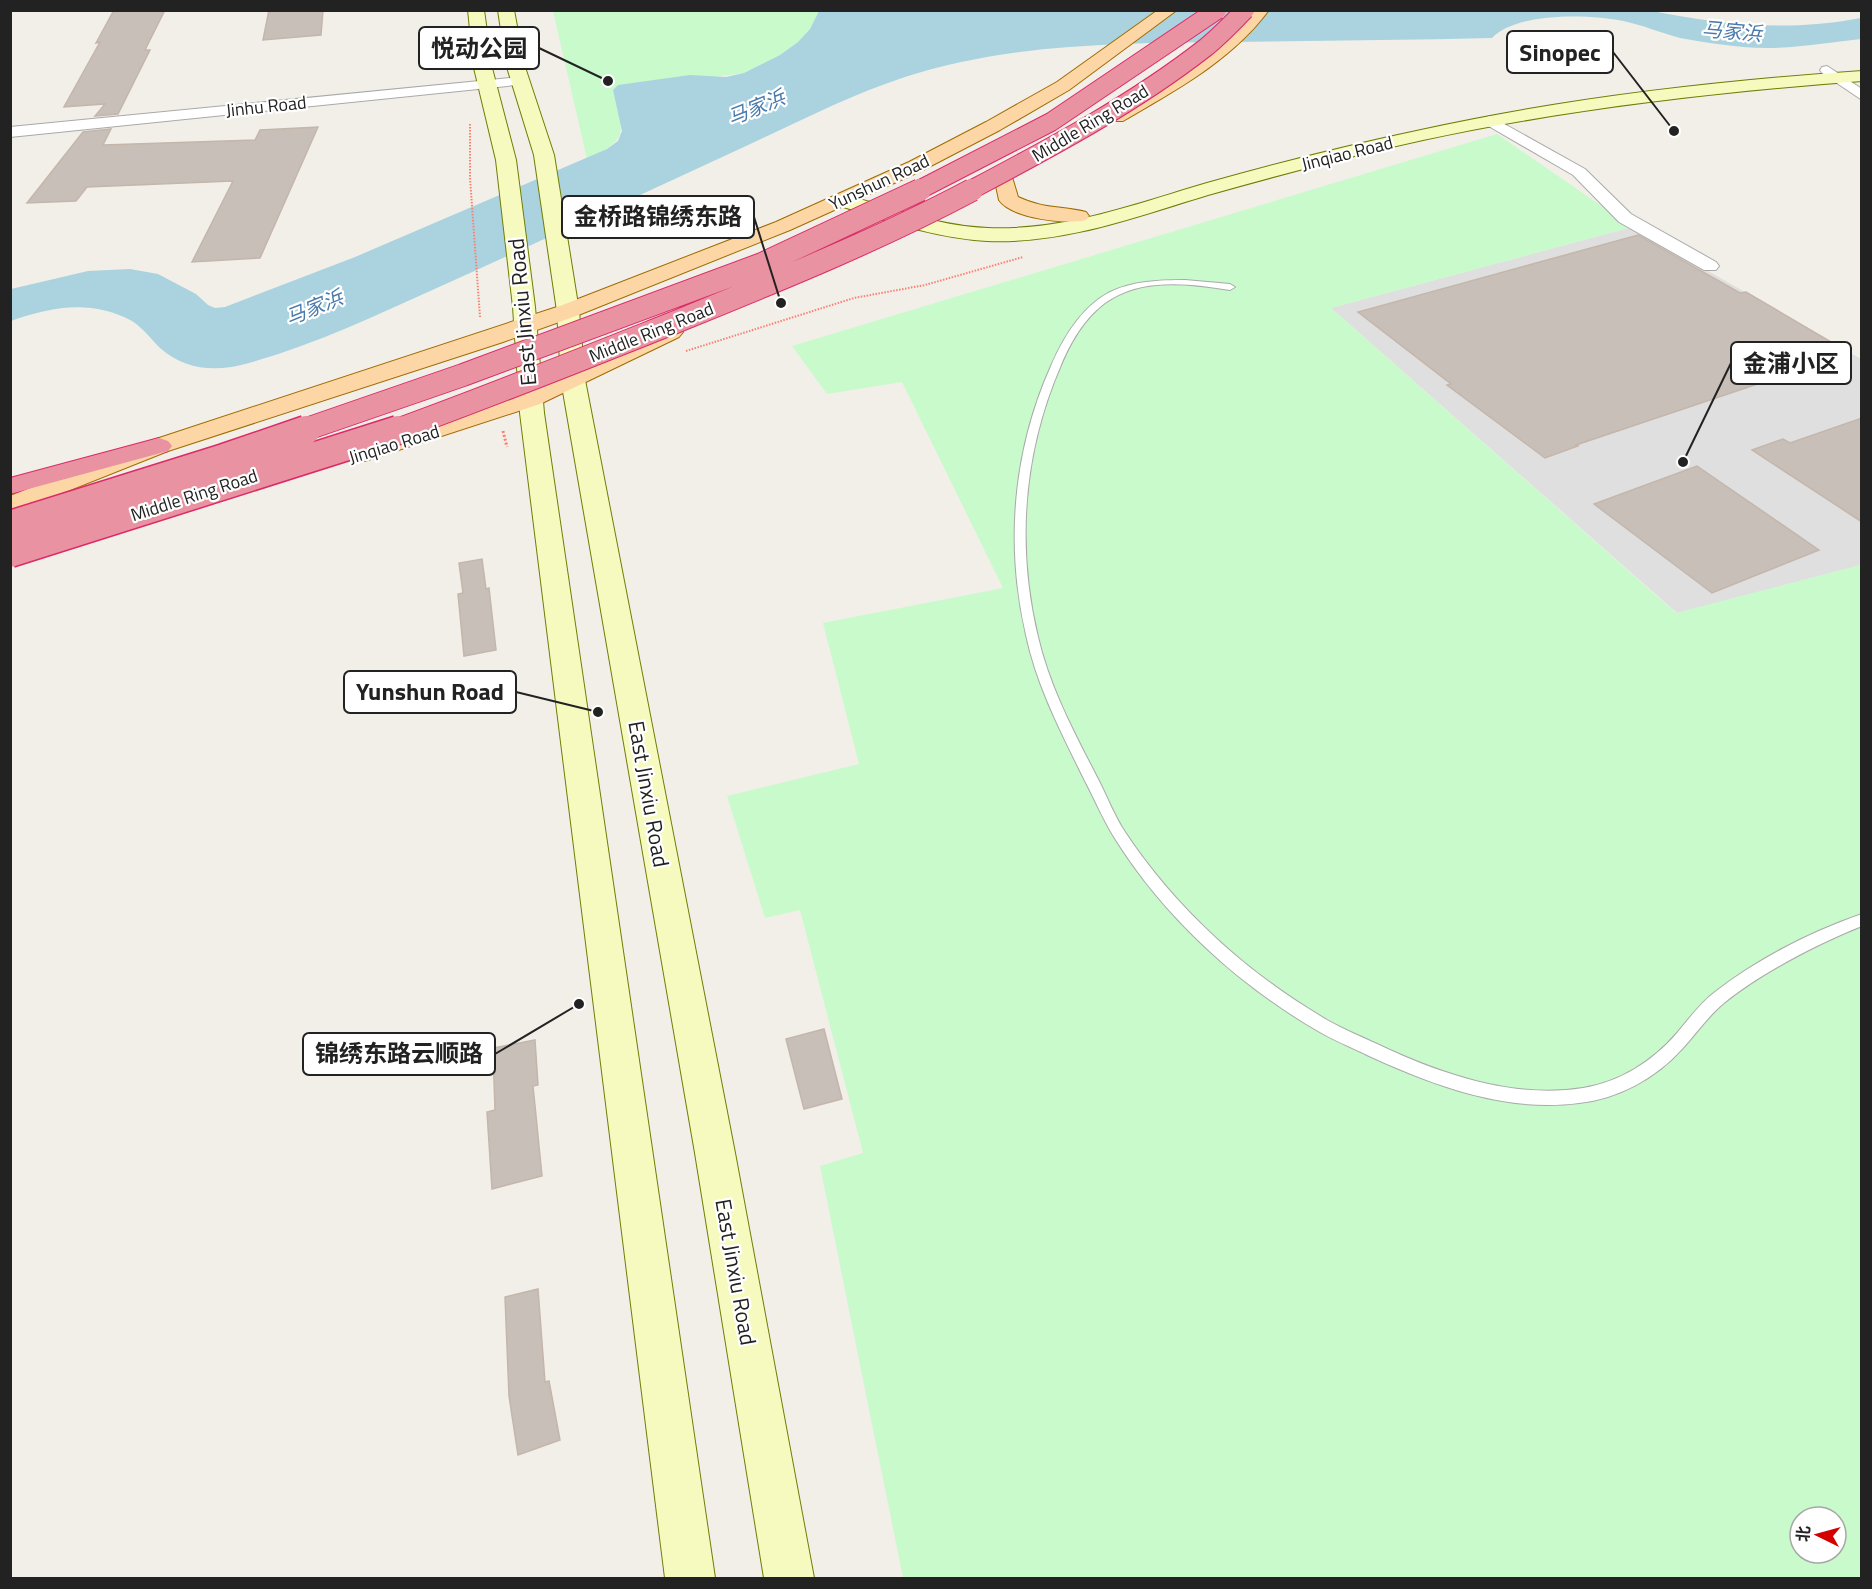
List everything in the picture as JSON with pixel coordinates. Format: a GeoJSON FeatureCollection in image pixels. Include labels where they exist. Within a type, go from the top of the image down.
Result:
{"type":"FeatureCollection","features":[{"type":"Feature","properties":{"kind":"highway","name":"Middle Ring Road"},"geometry":{"type":"LineString","coordinates":[[10,525],[235,454],[463,375],[762,264],[920,190],[1051,122],[1217,10]]}},
{"type":"Feature","properties":{"kind":"highway","name":"Middle Ring Road"},"geometry":{"type":"LineString","coordinates":[[10,554],[358,444],[478,401],[794,274],[936,209],[1082,131],[1207,47],[1245,10]]}},
{"type":"Feature","properties":{"kind":"highway"},"geometry":{"type":"LineString","coordinates":[[10,486],[159,446]]}},
{"type":"Feature","properties":{"kind":"main road","name":"East Jinxiu Road"},"geometry":{"type":"LineString","coordinates":[[476,10],[478,40],[506,160],[526,326],[531,399],[690,1578]]}},
{"type":"Feature","properties":{"kind":"main road","name":"East Jinxiu Road"},"geometry":{"type":"LineString","coordinates":[[506,10],[521,81],[544,155],[568,311],[573,380],[717,1164],[789,1578]]}},
{"type":"Feature","properties":{"kind":"main road","name":"Yunshun Road"},"geometry":{"type":"LineString","coordinates":[[568,311],[783,226],[916,166],[1063,86],[1169,10]]}},
{"type":"Feature","properties":{"kind":"main road"},"geometry":{"type":"LineString","coordinates":[[930,221],[1194,72],[1235,39],[1261,10]]}},
{"type":"Feature","properties":{"kind":"main road","name":"Jinqiao Road"},"geometry":{"type":"LineString","coordinates":[[861,191],[930,221],[945,230],[1031,234],[1091,224],[1333,155],[1491,121],[1607,102],[1833,74],[1862,68]]}},
{"type":"Feature","properties":{"kind":"main road","name":"Jinqiao Road"},"geometry":{"type":"LineString","coordinates":[[841,200],[930,221],[1041,223],[1079,216],[1332,144],[1496,109],[1669,84],[1833,74],[1862,76]]}},
{"type":"Feature","properties":{"kind":"main road"},"geometry":{"type":"LineString","coordinates":[[1005,180],[1009,200],[1023,208],[1038,214],[1079,216]]}},
{"type":"Feature","properties":{"kind":"main road","name":"Jinqiao Road"},"geometry":{"type":"LineString","coordinates":[[10,565],[500,411],[573,380],[661,336],[768,295],[884,245],[930,221]]}},
{"type":"Feature","properties":{"kind":"main road"},"geometry":{"type":"LineString","coordinates":[[10,506],[159,446],[568,311]]}},
{"type":"Feature","properties":{"kind":"street"},"geometry":{"type":"LineString","coordinates":[[1833,74],[1862,96]]}},
{"type":"Feature","properties":{"kind":"street","name":"Jinhu Road"},"geometry":{"type":"LineString","coordinates":[[10,132],[521,81]]}},
{"type":"Feature","properties":{"kind":"street"},"geometry":{"type":"LineString","coordinates":[[1491,121],[1579,172],[1625,218],[1710,266]]}},
{"type":"Feature","properties":{"kind":"lane"},"geometry":{"type":"LineString","coordinates":[[1230,287],[1206,284],[1147,285],[1110,296],[1085,315],[1059,353],[1029,442],[1021,495],[1022,576],[1032,640],[1061,718],[1117,832],[1164,896],[1243,970],[1316,1022],[1397,1062],[1480,1089],[1530,1097],[1581,1096],[1634,1079],[1666,1055],[1715,1001],[1776,960],[1833,931],[1862,920]]}},
{"type":"Feature","properties":{"kind":"path"},"geometry":{"type":"LineString","coordinates":[[470,178],[481,327]]}},
{"type":"Feature","properties":{"kind":"path"},"geometry":{"type":"LineString","coordinates":[[680,353],[854,298],[926,285],[1026,256]]}},
{"type":"Feature","properties":{"kind":"shaded area"},"geometry":{"type":"Polygon","coordinates":[[[1632,227],[1861,359],[1861,565],[1677,613],[1331,308],[1632,227]]]}},
{"type":"Feature","properties":{"kind":"green space"},"geometry":{"type":"Polygon","coordinates":[[[553,11],[819,11],[810,29],[798,42],[780,55],[744,73],[613,90],[621,125],[620,133],[611,145],[587,159],[553,11]]]}},
{"type":"Feature","properties":{"kind":"green space"},"geometry":{"type":"Polygon","coordinates":[[[1497,134],[1632,227],[1331,308],[1676,613],[1861,565],[1861,1578],[903,1578],[820,1166],[863,1153],[800,910],[765,918],[727,796],[859,764],[823,623],[1003,588],[902,382],[827,394],[792,346],[1497,134]]]}},
{"type":"Feature","properties":{"kind":"water","name":"马家浜"},"geometry":{"type":"Polygon","coordinates":[[[1647,10],[1701,20],[1780,26],[1861,18],[1861,39],[1788,47],[1743,47],[1680,38],[1623,21],[1573,16],[1535,19],[1518,23],[1492,38],[1108,45],[1026,51],[985,57],[905,77],[864,92],[369,319],[249,363],[225,368],[202,368],[191,365],[170,356],[132,321],[101,310],[56,309],[11,321],[11,289],[88,271],[130,269],[158,274],[196,294],[208,305],[215,308],[225,307],[355,257],[607,149],[618,141],[622,131],[613,90],[618,85],[690,75],[726,77],[744,73],[780,55],[798,42],[810,29],[819,11],[1647,10]]]}},
{"type":"Feature","properties":{"kind":"building"},"geometry":{"type":"Polygon","coordinates":[[[114,10],[165,10],[145,50],[150,50],[118,114],[95,116],[105,104],[64,107],[100,42],[96,43],[114,10]]]}},
{"type":"Feature","properties":{"kind":"building"},"geometry":{"type":"Polygon","coordinates":[[[269,10],[323,10],[321,35],[263,40],[269,10]]]}},
{"type":"Feature","properties":{"kind":"building"},"geometry":{"type":"Polygon","coordinates":[[[318,127],[260,258],[192,262],[233,181],[87,187],[76,201],[27,203],[83,132],[111,129],[103,145],[255,140],[260,130],[318,127]]]}},
{"type":"Feature","properties":{"kind":"building"},"geometry":{"type":"Polygon","coordinates":[[[1638,235],[1740,293],[1746,292],[1850,353],[1576,445],[1578,446],[1545,458],[1447,385],[1451,384],[1358,312],[1638,235]]]}},
{"type":"Feature","properties":{"kind":"building"},"geometry":{"type":"Polygon","coordinates":[[[1862,418],[1862,522],[1752,450],[1783,439],[1790,443],[1862,418]]]}},
{"type":"Feature","properties":{"kind":"building"},"geometry":{"type":"Polygon","coordinates":[[[1697,466],[1819,550],[1712,593],[1594,504],[1697,466]]]}},
{"type":"Feature","properties":{"kind":"building"},"geometry":{"type":"Polygon","coordinates":[[[482,559],[486,589],[489,588],[496,650],[464,656],[458,594],[463,593],[459,563],[482,559]]]}},
{"type":"Feature","properties":{"kind":"building"},"geometry":{"type":"Polygon","coordinates":[[[824,1029],[842,1099],[804,1109],[786,1039],[824,1029]]]}},
{"type":"Feature","properties":{"kind":"building"},"geometry":{"type":"Polygon","coordinates":[[[535,1040],[538,1085],[533,1086],[542,1176],[492,1189],[487,1112],[495,1110],[493,1048],[535,1040]]]}},
{"type":"Feature","properties":{"kind":"building"},"geometry":{"type":"Polygon","coordinates":[[[538,1289],[545,1382],[549,1381],[560,1440],[518,1455],[509,1396],[505,1297],[538,1289]]]}},
{"type":"Feature","properties":{"kind":"place","name":"悦动公园"},"geometry":{"type":"Point","coordinates":[608,81]}},
{"type":"Feature","properties":{"kind":"place","name":"Sinopec"},"geometry":{"type":"Point","coordinates":[1674,131]}},
{"type":"Feature","properties":{"kind":"place","name":"金桥路锦绣东路"},"geometry":{"type":"Point","coordinates":[781,303]}},
{"type":"Feature","properties":{"kind":"place","name":"金浦小区"},"geometry":{"type":"Point","coordinates":[1683,462]}},
{"type":"Feature","properties":{"kind":"place","name":"Yunshun Road"},"geometry":{"type":"Point","coordinates":[598,712]}},
{"type":"Feature","properties":{"kind":"place","name":"锦绣东路云顺路"},"geometry":{"type":"Point","coordinates":[579,1004]}}]}
